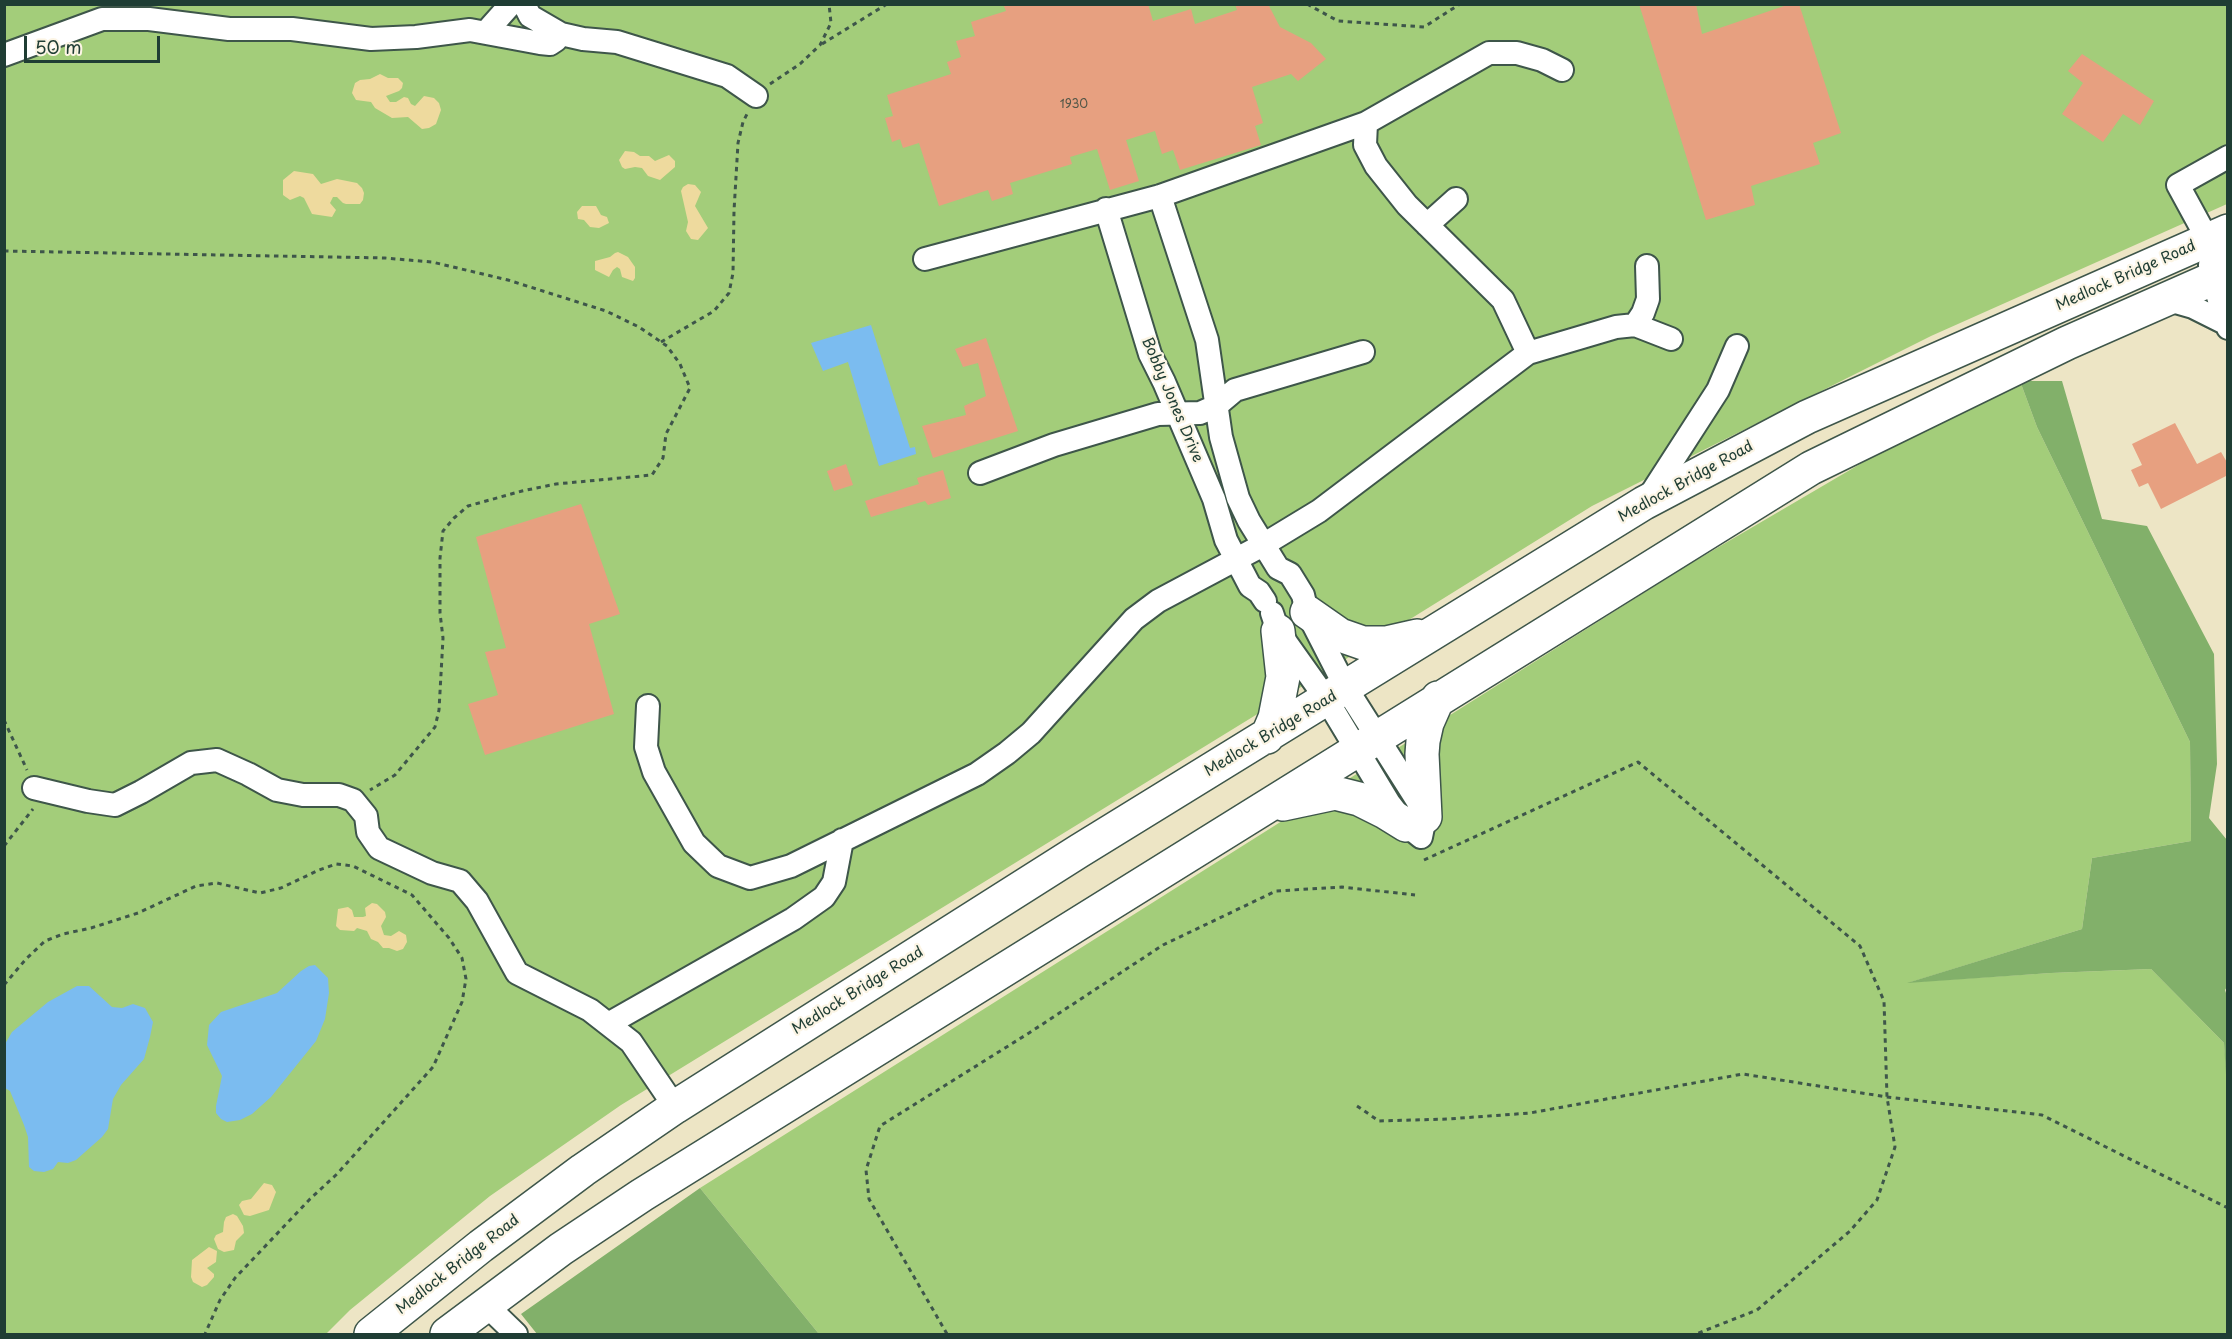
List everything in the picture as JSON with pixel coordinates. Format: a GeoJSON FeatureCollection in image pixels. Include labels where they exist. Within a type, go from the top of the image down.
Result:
{"type":"FeatureCollection","features":[{"type":"Feature","properties":{"kind":"highway"},"geometry":{"type":"LineString","coordinates":[[447,1335],[561,1249],[642,1195],[1811,468],[2067,343],[2165,299],[2220,257]]}},
{"type":"Feature","properties":{"kind":"highway","name":"Medlock Bridge Road"},"geometry":{"type":"LineString","coordinates":[[371,1335],[498,1233],[583,1170],[675,1107],[1069,858],[1644,503],[1807,417],[2220,257]]}},
{"type":"Feature","properties":{"kind":"highway"},"geometry":{"type":"LineString","coordinates":[[1266,608],[1283,677],[1275,718],[1267,737]]}},
{"type":"Feature","properties":{"kind":"highway"},"geometry":{"type":"LineString","coordinates":[[1306,612],[1340,635],[1363,644],[1407,640],[1439,629]]}},
{"type":"Feature","properties":{"kind":"highway"},"geometry":{"type":"LineString","coordinates":[[1258,810],[1335,793],[1359,799],[1385,812],[1416,821],[1423,741],[1427,723],[1438,698]]}},
{"type":"Feature","properties":{"kind":"street"},"geometry":{"type":"LineString","coordinates":[[486,32],[511,4]]}},
{"type":"Feature","properties":{"kind":"street"},"geometry":{"type":"LineString","coordinates":[[524,4],[530,16],[561,34],[583,39],[617,42],[727,76],[756,96]]}},
{"type":"Feature","properties":{"kind":"street"},"geometry":{"type":"LineString","coordinates":[[4,55],[102,19],[149,19],[229,29],[292,29],[371,39],[416,37],[471,30],[528,42],[550,44],[561,34]]}},
{"type":"Feature","properties":{"kind":"street"},"geometry":{"type":"LineString","coordinates":[[925,259],[1160,196],[1366,123],[1489,53],[1517,53],[1542,60],[1562,70]]}},
{"type":"Feature","properties":{"kind":"street"},"geometry":{"type":"LineString","coordinates":[[1366,123],[1365,144],[1376,166],[1407,205],[1503,300],[1528,353]]}},
{"type":"Feature","properties":{"kind":"street"},"geometry":{"type":"LineString","coordinates":[[2226,325],[2220,257],[2178,185],[2228,158]]}},
{"type":"Feature","properties":{"kind":"street","name":"Bobby Jones Drive"},"geometry":{"type":"LineString","coordinates":[[1160,196],[1207,340],[1216,406],[1229,469],[1238,498],[1278,568],[1277,579],[1290,601],[1306,612],[1337,694]]}},
{"type":"Feature","properties":{"kind":"street"},"geometry":{"type":"LineString","coordinates":[[1426,225],[1456,199]]}},
{"type":"Feature","properties":{"kind":"street","name":"Bobby Jones Drive"},"geometry":{"type":"LineString","coordinates":[[1106,209],[1150,354],[1214,499],[1235,561],[1266,608],[1337,694],[1366,743],[1417,800],[1416,821]]}},
{"type":"Feature","properties":{"kind":"street"},"geometry":{"type":"LineString","coordinates":[[1635,325],[1648,299],[1647,266]]}},
{"type":"Feature","properties":{"kind":"street"},"geometry":{"type":"LineString","coordinates":[[2165,299],[2193,307],[2226,325]]}},
{"type":"Feature","properties":{"kind":"street"},"geometry":{"type":"LineString","coordinates":[[648,706],[646,747],[654,772],[694,843],[718,866],[750,878],[791,867],[977,774],[1031,733],[1134,619],[1158,601],[1235,561],[1318,511],[1528,353],[1616,327],[1635,325],[1671,339]]}},
{"type":"Feature","properties":{"kind":"street"},"geometry":{"type":"LineString","coordinates":[[1644,503],[1718,390],[1737,346]]}},
{"type":"Feature","properties":{"kind":"street"},"geometry":{"type":"LineString","coordinates":[[980,473],[1054,445],[1158,414],[1200,413],[1216,406],[1235,390],[1363,352]]}},
{"type":"Feature","properties":{"kind":"street"},"geometry":{"type":"LineString","coordinates":[[1266,608],[1306,612]]}},
{"type":"Feature","properties":{"kind":"street"},"geometry":{"type":"LineString","coordinates":[[34,788],[115,805],[191,763],[217,760],[277,790],[303,795],[339,795],[353,800],[366,816],[368,832],[379,848],[432,873],[460,881],[477,901],[517,973],[590,1011],[631,1042],[675,1107]]}},
{"type":"Feature","properties":{"kind":"street"},"geometry":{"type":"LineString","coordinates":[[608,1024],[793,919],[824,897],[834,882],[842,840]]}},
{"type":"Feature","properties":{"kind":"street"},"geometry":{"type":"LineString","coordinates":[[486,1305],[516,1335]]}},
{"type":"Feature","properties":{"kind":"path"},"geometry":{"type":"LineString","coordinates":[[820,45],[831,23],[829,4]]}},
{"type":"Feature","properties":{"kind":"path"},"geometry":{"type":"LineString","coordinates":[[660,342],[714,311],[729,293],[733,273],[738,143],[743,122],[756,96],[800,64],[820,45],[887,4]]}},
{"type":"Feature","properties":{"kind":"path"},"geometry":{"type":"LineString","coordinates":[[1307,4],[1338,21],[1424,27],[1460,4]]}},
{"type":"Feature","properties":{"kind":"path"},"geometry":{"type":"LineString","coordinates":[[4,251],[385,258],[432,262],[508,280],[606,311],[639,327],[667,346],[680,364],[690,388],[666,434],[663,458],[652,475],[556,484],[522,491],[468,506],[453,518],[443,531],[440,558],[440,613],[443,638],[439,710],[435,727],[395,775],[353,800]]}},
{"type":"Feature","properties":{"kind":"path"},"geometry":{"type":"LineString","coordinates":[[4,720],[34,788],[37,804],[4,846]]}},
{"type":"Feature","properties":{"kind":"path"},"geometry":{"type":"LineString","coordinates":[[1424,860],[1638,762],[1860,946],[1884,1001],[1887,1097],[1895,1147],[1877,1200],[1850,1231],[1757,1310],[1696,1335]]}},
{"type":"Feature","properties":{"kind":"path"},"geometry":{"type":"LineString","coordinates":[[4,985],[45,941],[63,934],[138,913],[196,886],[217,884],[260,893],[281,888],[336,864],[353,866],[412,895],[449,938],[462,958],[466,979],[462,1002],[433,1067],[336,1174],[235,1278],[220,1300],[205,1335]]}},
{"type":"Feature","properties":{"kind":"path"},"geometry":{"type":"LineString","coordinates":[[948,1335],[868,1199],[866,1170],[880,1126],[1029,1033],[1163,945],[1276,891],[1342,887],[1415,895]]}},
{"type":"Feature","properties":{"kind":"path"},"geometry":{"type":"LineString","coordinates":[[1357,1106],[1379,1121],[1530,1113],[1743,1074],[1887,1097],[2042,1115],[2228,1208]]}},
{"type":"Feature","properties":{"kind":"green space"},"geometry":{"type":"Polygon","coordinates":[[[5,5],[2227,5],[2227,204],[1931,336],[1592,506],[621,1105],[490,1196],[350,1310],[326,1334],[5,1334],[5,5]]]}},
{"type":"Feature","properties":{"kind":"green space"},"geometry":{"type":"Polygon","coordinates":[[[2020,381],[2037,427],[2190,742],[2191,841],[2092,858],[2082,929],[1911,982],[2151,969],[2224,1043],[2228,1090],[2227,1334],[819,1334],[700,1188],[1688,565],[1930,423],[2020,381]]]}},
{"type":"Feature","properties":{"kind":"green space"},"geometry":{"type":"Polygon","coordinates":[[[2020,381],[2062,381],[2102,519],[2147,526],[2214,654],[2217,764],[2209,818],[2227,840],[2228,985],[2225,990],[2228,999],[2227,1090],[2224,1043],[2151,969],[1907,983],[2082,929],[2092,858],[2191,841],[2190,742],[2037,427],[2020,381]]]}},
{"type":"Feature","properties":{"kind":"green space"},"geometry":{"type":"Polygon","coordinates":[[[700,1188],[819,1334],[537,1334],[521,1314],[700,1188]]]}},
{"type":"Feature","properties":{"kind":"sand"},"geometry":{"type":"Polygon","coordinates":[[[380,74],[388,78],[398,78],[403,83],[399,91],[386,96],[390,102],[396,102],[404,97],[415,106],[424,96],[434,98],[441,110],[436,124],[422,129],[408,117],[392,118],[375,108],[371,102],[356,100],[352,93],[355,83],[380,74]]]}},
{"type":"Feature","properties":{"kind":"sand"},"geometry":{"type":"Polygon","coordinates":[[[625,151],[634,152],[640,156],[649,156],[655,161],[669,155],[675,161],[675,167],[660,180],[648,176],[642,168],[625,169],[619,160],[625,151]]]}},
{"type":"Feature","properties":{"kind":"sand"},"geometry":{"type":"Polygon","coordinates":[[[294,171],[313,174],[321,184],[337,179],[357,183],[364,193],[363,200],[360,204],[346,204],[337,197],[333,197],[330,203],[336,210],[332,217],[312,214],[304,198],[300,196],[290,200],[283,195],[283,180],[294,171]]]}},
{"type":"Feature","properties":{"kind":"sand"},"geometry":{"type":"Polygon","coordinates":[[[688,184],[695,185],[701,192],[695,206],[708,228],[698,240],[691,239],[686,231],[688,222],[681,191],[688,184]]]}},
{"type":"Feature","properties":{"kind":"sand"},"geometry":{"type":"Polygon","coordinates":[[[582,206],[596,206],[601,215],[607,217],[609,223],[599,228],[590,227],[584,220],[578,219],[577,212],[582,206]]]}},
{"type":"Feature","properties":{"kind":"sand"},"geometry":{"type":"Polygon","coordinates":[[[618,252],[628,257],[635,267],[633,281],[622,277],[617,267],[609,277],[595,270],[595,261],[618,252]]]}},
{"type":"Feature","properties":{"kind":"sand"},"geometry":{"type":"Polygon","coordinates":[[[372,903],[377,904],[385,912],[386,917],[381,926],[384,935],[391,936],[399,931],[406,935],[407,942],[403,949],[397,951],[383,948],[371,939],[367,931],[357,928],[354,931],[340,930],[336,926],[338,909],[348,907],[352,910],[354,917],[363,917],[366,916],[365,908],[372,903]]]}},
{"type":"Feature","properties":{"kind":"sand"},"geometry":{"type":"Polygon","coordinates":[[[264,1183],[272,1185],[276,1192],[269,1210],[250,1216],[244,1215],[239,1205],[242,1201],[251,1199],[264,1183]]]}},
{"type":"Feature","properties":{"kind":"sand"},"geometry":{"type":"Polygon","coordinates":[[[233,1214],[243,1226],[244,1233],[236,1241],[234,1250],[224,1252],[218,1249],[214,1239],[216,1235],[223,1232],[226,1217],[233,1214]]]}},
{"type":"Feature","properties":{"kind":"sand"},"geometry":{"type":"Polygon","coordinates":[[[209,1247],[217,1251],[216,1262],[207,1268],[214,1274],[214,1277],[202,1287],[193,1282],[191,1277],[192,1260],[209,1247]]]}},
{"type":"Feature","properties":{"kind":"water"},"geometry":{"type":"Polygon","coordinates":[[[871,325],[910,448],[915,447],[916,454],[879,466],[848,362],[823,371],[811,343],[871,325]]]}},
{"type":"Feature","properties":{"kind":"water"},"geometry":{"type":"Polygon","coordinates":[[[315,965],[328,978],[329,993],[325,1019],[316,1041],[271,1097],[252,1114],[240,1120],[227,1122],[221,1119],[216,1113],[216,1106],[222,1076],[207,1045],[209,1025],[221,1012],[277,993],[301,971],[315,965]]]}},
{"type":"Feature","properties":{"kind":"water"},"geometry":{"type":"Polygon","coordinates":[[[77,986],[89,986],[112,1007],[122,1008],[133,1004],[145,1008],[153,1022],[150,1037],[144,1059],[121,1085],[113,1099],[108,1129],[102,1137],[76,1160],[68,1163],[58,1162],[53,1169],[44,1172],[34,1171],[29,1167],[28,1137],[24,1125],[10,1091],[5,1088],[5,1044],[12,1032],[48,1002],[77,986]]]}},
{"type":"Feature","properties":{"kind":"building"},"geometry":{"type":"Polygon","coordinates":[[[1003,4],[1148,4],[1153,21],[1191,9],[1195,24],[1237,10],[1235,4],[1268,4],[1280,27],[1311,43],[1326,59],[1298,81],[1291,74],[1252,87],[1263,123],[1255,126],[1261,145],[1180,170],[1173,150],[1162,154],[1155,131],[1126,140],[1139,181],[1110,190],[1097,149],[1070,157],[1072,164],[1010,183],[1013,194],[992,201],[988,190],[939,206],[919,143],[903,148],[900,139],[892,142],[885,118],[893,116],[887,95],[951,74],[947,62],[961,57],[956,41],[975,36],[971,22],[1006,11],[1003,4]]]}},
{"type":"Feature","properties":{"kind":"building"},"geometry":{"type":"Polygon","coordinates":[[[1639,4],[1696,4],[1702,34],[1790,4],[1799,4],[1841,133],[1813,143],[1820,164],[1751,186],[1755,205],[1706,220],[1639,4]]]}},
{"type":"Feature","properties":{"kind":"building"},"geometry":{"type":"Polygon","coordinates":[[[2082,54],[2154,101],[2140,125],[2123,114],[2103,142],[2062,114],[2083,83],[2068,71],[2082,54]]]}},
{"type":"Feature","properties":{"kind":"building"},"geometry":{"type":"Polygon","coordinates":[[[986,338],[1018,431],[933,458],[922,426],[966,415],[964,406],[986,396],[978,363],[963,367],[955,349],[986,338]]]}},
{"type":"Feature","properties":{"kind":"building"},"geometry":{"type":"Polygon","coordinates":[[[2175,423],[2197,464],[2221,452],[2228,464],[2228,475],[2161,509],[2148,483],[2139,487],[2131,470],[2142,465],[2132,444],[2175,423]]]}},
{"type":"Feature","properties":{"kind":"building"},"geometry":{"type":"Polygon","coordinates":[[[846,464],[853,485],[834,491],[827,471],[846,464]]]}},
{"type":"Feature","properties":{"kind":"building"},"geometry":{"type":"Polygon","coordinates":[[[943,470],[951,498],[928,505],[925,501],[871,517],[865,501],[919,484],[917,478],[943,470]]]}},
{"type":"Feature","properties":{"kind":"building"},"geometry":{"type":"Polygon","coordinates":[[[581,504],[620,614],[589,624],[614,714],[485,755],[468,704],[498,695],[485,652],[506,648],[476,537],[581,504]]]}}]}
